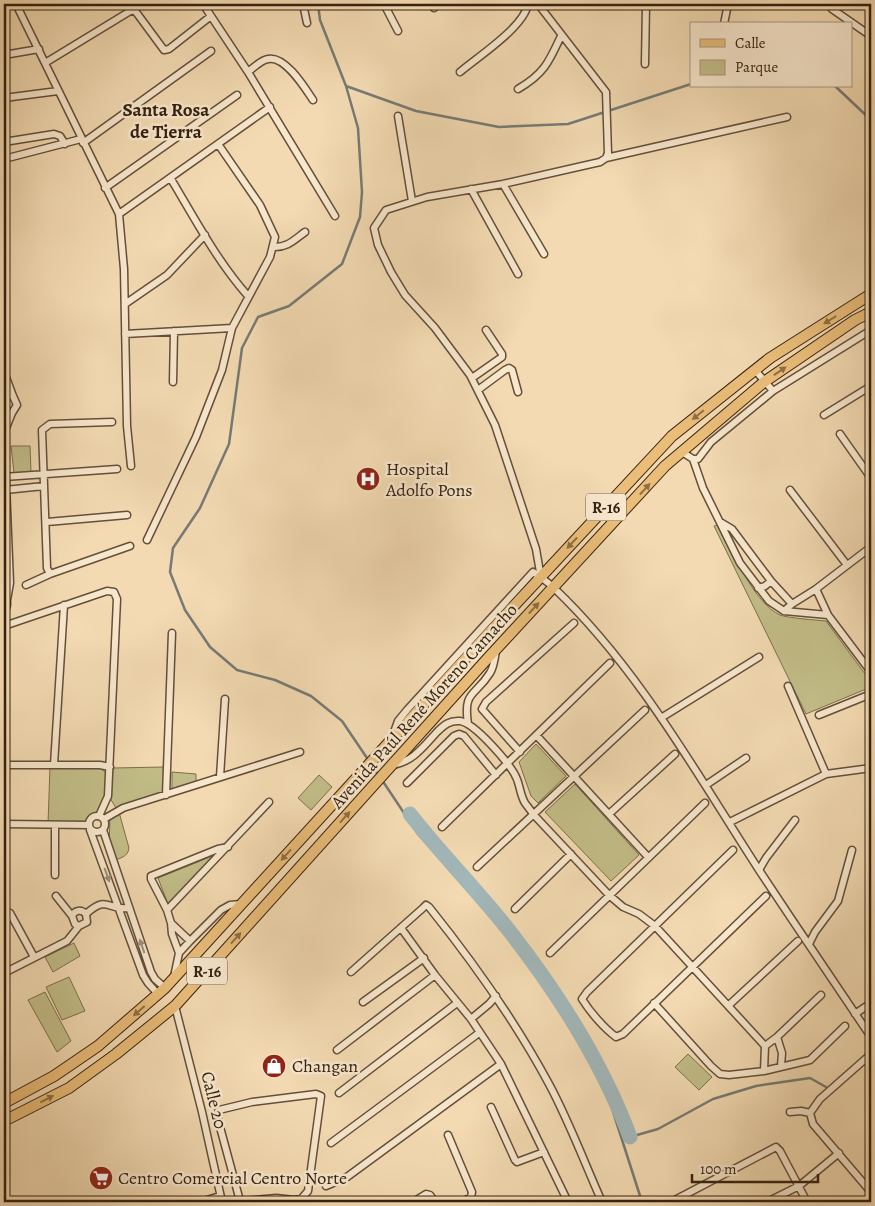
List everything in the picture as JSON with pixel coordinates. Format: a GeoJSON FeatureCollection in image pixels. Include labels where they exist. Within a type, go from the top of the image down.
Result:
{"type":"FeatureCollection","features":[{"type":"Feature","properties":{"kind":"main road","name":"Avenida Paúl René Moreno Camacho"},"geometry":{"type":"LineString","coordinates":[[4,1104],[54,1076],[98,1046],[174,979],[366,767],[672,436],[770,358],[871,294]]}},
{"type":"Feature","properties":{"kind":"main road","name":"Avenida Paúl René Moreno Camacho"},"geometry":{"type":"LineString","coordinates":[[4,1121],[69,1088],[116,1054],[175,1006],[497,648],[665,466],[764,382],[854,320],[871,312]]}},
{"type":"Feature","properties":{"kind":"street"},"geometry":{"type":"LineString","coordinates":[[16,4],[118,214],[124,269],[127,426],[132,466]]}},
{"type":"Feature","properties":{"kind":"street"},"geometry":{"type":"LineString","coordinates":[[203,4],[270,107],[335,216]]}},
{"type":"Feature","properties":{"kind":"street"},"geometry":{"type":"LineString","coordinates":[[303,4],[307,23]]}},
{"type":"Feature","properties":{"kind":"street"},"geometry":{"type":"LineString","coordinates":[[384,4],[398,31]]}},
{"type":"Feature","properties":{"kind":"street"},"geometry":{"type":"LineString","coordinates":[[460,72],[513,28],[526,12],[528,4]]}},
{"type":"Feature","properties":{"kind":"street"},"geometry":{"type":"LineString","coordinates":[[538,4],[606,92],[608,153],[606,158]]}},
{"type":"Feature","properties":{"kind":"street"},"geometry":{"type":"LineString","coordinates":[[645,64],[646,4]]}},
{"type":"Feature","properties":{"kind":"street"},"geometry":{"type":"LineString","coordinates":[[724,22],[728,4]]}},
{"type":"Feature","properties":{"kind":"street"},"geometry":{"type":"LineString","coordinates":[[828,4],[851,22]]}},
{"type":"Feature","properties":{"kind":"street"},"geometry":{"type":"LineString","coordinates":[[46,63],[132,10],[136,12],[164,50],[169,49],[211,16]]}},
{"type":"Feature","properties":{"kind":"street"},"geometry":{"type":"LineString","coordinates":[[852,23],[871,36]]}},
{"type":"Feature","properties":{"kind":"street"},"geometry":{"type":"LineString","coordinates":[[518,89],[534,79],[546,66],[561,36]]}},
{"type":"Feature","properties":{"kind":"street"},"geometry":{"type":"LineString","coordinates":[[4,55],[39,49]]}},
{"type":"Feature","properties":{"kind":"street"},"geometry":{"type":"LineString","coordinates":[[4,159],[82,141],[211,51]]}},
{"type":"Feature","properties":{"kind":"street"},"geometry":{"type":"LineString","coordinates":[[248,72],[267,59],[275,59],[285,64],[313,100]]}},
{"type":"Feature","properties":{"kind":"street"},"geometry":{"type":"LineString","coordinates":[[4,98],[58,91]]}},
{"type":"Feature","properties":{"kind":"street"},"geometry":{"type":"LineString","coordinates":[[105,188],[237,95]]}},
{"type":"Feature","properties":{"kind":"street"},"geometry":{"type":"LineString","coordinates":[[118,214],[270,107]]}},
{"type":"Feature","properties":{"kind":"street"},"geometry":{"type":"LineString","coordinates":[[398,116],[412,201]]}},
{"type":"Feature","properties":{"kind":"street"},"geometry":{"type":"LineString","coordinates":[[787,117],[606,158],[600,162],[503,184],[412,201],[386,210],[374,228],[378,245],[391,272],[405,294],[435,328],[472,378],[495,425],[536,549],[541,578],[554,587],[614,654],[661,718],[730,822],[759,870],[871,1037]]}},
{"type":"Feature","properties":{"kind":"street"},"geometry":{"type":"LineString","coordinates":[[4,142],[54,134],[60,136],[65,144]]}},
{"type":"Feature","properties":{"kind":"street"},"geometry":{"type":"LineString","coordinates":[[146,540],[196,437],[222,370],[232,328],[262,273],[273,247],[275,237],[260,205],[218,144]]}},
{"type":"Feature","properties":{"kind":"street"},"geometry":{"type":"LineString","coordinates":[[171,178],[205,235],[236,282],[248,296]]}},
{"type":"Feature","properties":{"kind":"street"},"geometry":{"type":"LineString","coordinates":[[503,184],[544,254]]}},
{"type":"Feature","properties":{"kind":"street"},"geometry":{"type":"LineString","coordinates":[[471,189],[518,274]]}},
{"type":"Feature","properties":{"kind":"street"},"geometry":{"type":"LineString","coordinates":[[273,247],[286,246],[305,232]]}},
{"type":"Feature","properties":{"kind":"street"},"geometry":{"type":"LineString","coordinates":[[125,304],[167,275],[205,235]]}},
{"type":"Feature","properties":{"kind":"street"},"geometry":{"type":"LineString","coordinates":[[125,334],[232,328]]}},
{"type":"Feature","properties":{"kind":"street"},"geometry":{"type":"LineString","coordinates":[[486,330],[512,370],[518,392]]}},
{"type":"Feature","properties":{"kind":"street"},"geometry":{"type":"LineString","coordinates":[[693,459],[698,459],[711,442],[773,391],[871,330]]}},
{"type":"Feature","properties":{"kind":"street"},"geometry":{"type":"LineString","coordinates":[[173,382],[174,331]]}},
{"type":"Feature","properties":{"kind":"street"},"geometry":{"type":"LineString","coordinates":[[472,378],[502,357]]}},
{"type":"Feature","properties":{"kind":"street"},"geometry":{"type":"LineString","coordinates":[[478,390],[509,368]]}},
{"type":"Feature","properties":{"kind":"street"},"geometry":{"type":"LineString","coordinates":[[755,370],[773,391]]}},
{"type":"Feature","properties":{"kind":"street"},"geometry":{"type":"LineString","coordinates":[[4,372],[17,405],[4,435],[6,530],[10,583],[7,608],[4,612]]}},
{"type":"Feature","properties":{"kind":"street"},"geometry":{"type":"LineString","coordinates":[[824,416],[871,386]]}},
{"type":"Feature","properties":{"kind":"street"},"geometry":{"type":"LineString","coordinates":[[4,393],[13,396]]}},
{"type":"Feature","properties":{"kind":"street"},"geometry":{"type":"LineString","coordinates":[[4,415],[12,413]]}},
{"type":"Feature","properties":{"kind":"street"},"geometry":{"type":"LineString","coordinates":[[50,574],[47,568],[47,522],[42,430],[50,424],[112,422]]}},
{"type":"Feature","properties":{"kind":"street"},"geometry":{"type":"LineString","coordinates":[[840,434],[871,478]]}},
{"type":"Feature","properties":{"kind":"street"},"geometry":{"type":"LineString","coordinates":[[682,452],[693,459],[703,488],[740,563],[769,602],[784,611],[828,615]]}},
{"type":"Feature","properties":{"kind":"street"},"geometry":{"type":"LineString","coordinates":[[5,477],[117,469]]}},
{"type":"Feature","properties":{"kind":"street"},"geometry":{"type":"LineString","coordinates":[[6,490],[44,486]]}},
{"type":"Feature","properties":{"kind":"street"},"geometry":{"type":"LineString","coordinates":[[790,490],[847,564]]}},
{"type":"Feature","properties":{"kind":"street"},"geometry":{"type":"LineString","coordinates":[[47,522],[127,515]]}},
{"type":"Feature","properties":{"kind":"street"},"geometry":{"type":"LineString","coordinates":[[721,522],[732,529],[792,604]]}},
{"type":"Feature","properties":{"kind":"street"},"geometry":{"type":"LineString","coordinates":[[26,585],[50,574],[130,546]]}},
{"type":"Feature","properties":{"kind":"street"},"geometry":{"type":"LineString","coordinates":[[784,611],[870,549]]}},
{"type":"Feature","properties":{"kind":"street"},"geometry":{"type":"LineString","coordinates":[[758,588],[765,586],[771,580]]}},
{"type":"Feature","properties":{"kind":"street"},"geometry":{"type":"LineString","coordinates":[[816,588],[828,615],[871,672]]}},
{"type":"Feature","properties":{"kind":"street"},"geometry":{"type":"LineString","coordinates":[[4,626],[107,591],[114,592],[117,599],[110,767],[108,796],[102,818],[105,823],[103,830],[151,972],[162,991]]}},
{"type":"Feature","properties":{"kind":"street"},"geometry":{"type":"LineString","coordinates":[[4,593],[7,600]]}},
{"type":"Feature","properties":{"kind":"street"},"geometry":{"type":"LineString","coordinates":[[54,765],[64,605]]}},
{"type":"Feature","properties":{"kind":"street"},"geometry":{"type":"LineString","coordinates":[[520,752],[482,708],[486,702],[574,624]]}},
{"type":"Feature","properties":{"kind":"street"},"geometry":{"type":"LineString","coordinates":[[166,795],[172,633]]}},
{"type":"Feature","properties":{"kind":"street"},"geometry":{"type":"LineString","coordinates":[[468,724],[466,704],[469,697],[492,671],[497,648]]}},
{"type":"Feature","properties":{"kind":"street"},"geometry":{"type":"LineString","coordinates":[[661,718],[759,657]]}},
{"type":"Feature","properties":{"kind":"street"},"geometry":{"type":"LineString","coordinates":[[442,827],[610,663]]}},
{"type":"Feature","properties":{"kind":"street"},"geometry":{"type":"LineString","coordinates":[[788,686],[826,774]]}},
{"type":"Feature","properties":{"kind":"street"},"geometry":{"type":"LineString","coordinates":[[818,715],[871,694]]}},
{"type":"Feature","properties":{"kind":"street"},"geometry":{"type":"LineString","coordinates":[[220,777],[225,699]]}},
{"type":"Feature","properties":{"kind":"street"},"geometry":{"type":"LineString","coordinates":[[478,867],[645,710]]}},
{"type":"Feature","properties":{"kind":"street"},"geometry":{"type":"LineString","coordinates":[[392,765],[400,764],[415,755],[444,725],[453,721],[462,721],[468,724],[508,764],[516,778],[524,802],[534,815],[609,895],[623,907],[639,914],[655,926],[765,1046],[764,1071]]}},
{"type":"Feature","properties":{"kind":"street"},"geometry":{"type":"LineString","coordinates":[[407,783],[454,736],[459,734],[464,736],[496,775]]}},
{"type":"Feature","properties":{"kind":"street"},"geometry":{"type":"LineString","coordinates":[[537,736],[648,857]]}},
{"type":"Feature","properties":{"kind":"street"},"geometry":{"type":"LineString","coordinates":[[162,991],[148,983],[143,975],[90,827],[90,818],[93,816],[102,818],[122,808],[300,752]]}},
{"type":"Feature","properties":{"kind":"street"},"geometry":{"type":"LineString","coordinates":[[609,814],[675,754]]}},
{"type":"Feature","properties":{"kind":"street"},"geometry":{"type":"LineString","coordinates":[[706,785],[746,758]]}},
{"type":"Feature","properties":{"kind":"street"},"geometry":{"type":"LineString","coordinates":[[4,764],[100,765],[110,767]]}},
{"type":"Feature","properties":{"kind":"street"},"geometry":{"type":"LineString","coordinates":[[730,822],[826,774],[871,768]]}},
{"type":"Feature","properties":{"kind":"street"},"geometry":{"type":"LineString","coordinates":[[167,910],[269,802]]}},
{"type":"Feature","properties":{"kind":"street"},"geometry":{"type":"LineString","coordinates":[[550,953],[705,803]]}},
{"type":"Feature","properties":{"kind":"street"},"geometry":{"type":"LineString","coordinates":[[759,870],[795,820]]}},
{"type":"Feature","properties":{"kind":"street"},"geometry":{"type":"LineString","coordinates":[[4,824],[90,827],[98,832],[103,830]]}},
{"type":"Feature","properties":{"kind":"street"},"geometry":{"type":"LineString","coordinates":[[55,825],[55,875]]}},
{"type":"Feature","properties":{"kind":"street"},"geometry":{"type":"LineString","coordinates":[[174,979],[179,953],[172,934],[167,910],[151,876],[228,847]]}},
{"type":"Feature","properties":{"kind":"street"},"geometry":{"type":"LineString","coordinates":[[734,850],[582,999],[616,1037],[623,1034],[766,896]]}},
{"type":"Feature","properties":{"kind":"street"},"geometry":{"type":"LineString","coordinates":[[809,944],[815,932],[838,901],[852,850]]}},
{"type":"Feature","properties":{"kind":"street"},"geometry":{"type":"LineString","coordinates":[[515,910],[572,854]]}},
{"type":"Feature","properties":{"kind":"street"},"geometry":{"type":"LineString","coordinates":[[56,896],[72,916],[75,924],[79,926]]}},
{"type":"Feature","properties":{"kind":"street"},"geometry":{"type":"LineString","coordinates":[[86,914],[96,905],[103,903],[120,909],[129,908]]}},
{"type":"Feature","properties":{"kind":"street"},"geometry":{"type":"LineString","coordinates":[[179,953],[221,910],[230,905],[241,904]]}},
{"type":"Feature","properties":{"kind":"street"},"geometry":{"type":"LineString","coordinates":[[351,972],[426,905],[429,907],[470,958],[514,1023],[550,1085],[602,1202]]}},
{"type":"Feature","properties":{"kind":"street"},"geometry":{"type":"LineString","coordinates":[[4,973],[67,941],[79,926],[87,922],[86,914],[83,911],[78,910],[72,916]]}},
{"type":"Feature","properties":{"kind":"street"},"geometry":{"type":"LineString","coordinates":[[10,913],[34,957]]}},
{"type":"Feature","properties":{"kind":"street"},"geometry":{"type":"LineString","coordinates":[[171,923],[190,941]]}},
{"type":"Feature","properties":{"kind":"street"},"geometry":{"type":"LineString","coordinates":[[401,928],[470,1019],[501,1064],[568,1202]]}},
{"type":"Feature","properties":{"kind":"street"},"geometry":{"type":"LineString","coordinates":[[729,1005],[798,941]]}},
{"type":"Feature","properties":{"kind":"street"},"geometry":{"type":"LineString","coordinates":[[363,1002],[424,958]]}},
{"type":"Feature","properties":{"kind":"street"},"geometry":{"type":"LineString","coordinates":[[337,1050],[435,975]]}},
{"type":"Feature","properties":{"kind":"street"},"geometry":{"type":"LineString","coordinates":[[470,1019],[496,996]]}},
{"type":"Feature","properties":{"kind":"street"},"geometry":{"type":"LineString","coordinates":[[765,1046],[778,1037],[821,996]]}},
{"type":"Feature","properties":{"kind":"street"},"geometry":{"type":"LineString","coordinates":[[855,1014],[871,1002]]}},
{"type":"Feature","properties":{"kind":"street"},"geometry":{"type":"LineString","coordinates":[[339,1093],[458,1003]]}},
{"type":"Feature","properties":{"kind":"street"},"geometry":{"type":"LineString","coordinates":[[654,1003],[720,1074],[729,1075],[764,1071],[810,1060],[845,1026]]}},
{"type":"Feature","properties":{"kind":"street","name":"Calle 20"},"geometry":{"type":"LineString","coordinates":[[175,1006],[202,1112],[221,1199]]}},
{"type":"Feature","properties":{"kind":"street"},"geometry":{"type":"LineString","coordinates":[[332,1143],[479,1033]]}},
{"type":"Feature","properties":{"kind":"street"},"geometry":{"type":"LineString","coordinates":[[778,1037],[782,1053],[781,1066]]}},
{"type":"Feature","properties":{"kind":"street"},"geometry":{"type":"LineString","coordinates":[[810,1113],[820,1099],[871,1054]]}},
{"type":"Feature","properties":{"kind":"street"},"geometry":{"type":"LineString","coordinates":[[326,1186],[347,1177],[501,1064]]}},
{"type":"Feature","properties":{"kind":"street"},"geometry":{"type":"LineString","coordinates":[[316,1094],[321,1096],[308,1191],[302,1198],[294,1200],[276,1198],[236,1202],[217,1116],[219,1110],[266,1100],[316,1094]]}},
{"type":"Feature","properties":{"kind":"street"},"geometry":{"type":"LineString","coordinates":[[491,1107],[517,1162],[544,1152]]}},
{"type":"Feature","properties":{"kind":"street"},"geometry":{"type":"LineString","coordinates":[[790,1112],[801,1111],[810,1113]]}},
{"type":"Feature","properties":{"kind":"street"},"geometry":{"type":"LineString","coordinates":[[810,1113],[813,1124],[871,1192]]}},
{"type":"Feature","properties":{"kind":"street"},"geometry":{"type":"LineString","coordinates":[[448,1135],[472,1192],[471,1197],[462,1202]]}},
{"type":"Feature","properties":{"kind":"street"},"geometry":{"type":"LineString","coordinates":[[673,1201],[776,1147],[780,1151],[807,1202]]}},
{"type":"Feature","properties":{"kind":"street"},"geometry":{"type":"LineString","coordinates":[[767,1202],[799,1186],[838,1153]]}},
{"type":"Feature","properties":{"kind":"street"},"geometry":{"type":"LineString","coordinates":[[413,1202],[426,1194],[430,1195],[435,1202]]}},
{"type":"Feature","properties":{"kind":"street"},"geometry":{"type":"LineString","coordinates":[[200,1202],[221,1199]]}},
{"type":"Feature","properties":{"kind":"green space"},"geometry":{"type":"Polygon","coordinates":[[[11,446],[30,446],[31,472],[14,473],[11,446]]]}},
{"type":"Feature","properties":{"kind":"green space"},"geometry":{"type":"Polygon","coordinates":[[[719,525],[744,575],[761,600],[780,615],[826,621],[871,682],[871,687],[806,714],[714,526],[719,525]]]}},
{"type":"Feature","properties":{"kind":"green space"},"geometry":{"type":"Polygon","coordinates":[[[536,744],[566,776],[538,803],[531,796],[519,762],[536,744]]]}},
{"type":"Feature","properties":{"kind":"green space"},"geometry":{"type":"Polygon","coordinates":[[[50,767],[99,767],[108,774],[106,795],[98,814],[91,817],[87,824],[48,824],[50,767]]]}},
{"type":"Feature","properties":{"kind":"green space"},"geometry":{"type":"Polygon","coordinates":[[[165,767],[164,795],[121,809],[116,808],[110,798],[113,768],[165,767]]]}},
{"type":"Feature","properties":{"kind":"green space"},"geometry":{"type":"Polygon","coordinates":[[[172,772],[196,774],[196,782],[172,789],[172,772]]]}},
{"type":"Feature","properties":{"kind":"green space"},"geometry":{"type":"Polygon","coordinates":[[[319,775],[332,787],[311,810],[298,798],[319,775]]]}},
{"type":"Feature","properties":{"kind":"green space"},"geometry":{"type":"Polygon","coordinates":[[[575,784],[639,855],[611,881],[545,812],[575,784]]]}},
{"type":"Feature","properties":{"kind":"green space"},"geometry":{"type":"Polygon","coordinates":[[[119,812],[129,848],[125,855],[113,861],[109,849],[110,817],[119,812]]]}},
{"type":"Feature","properties":{"kind":"green space"},"geometry":{"type":"Polygon","coordinates":[[[215,855],[168,904],[158,878],[215,855]]]}},
{"type":"Feature","properties":{"kind":"green space"},"geometry":{"type":"Polygon","coordinates":[[[74,943],[80,956],[53,972],[45,957],[74,943]]]}},
{"type":"Feature","properties":{"kind":"green space"},"geometry":{"type":"Polygon","coordinates":[[[69,977],[85,1011],[62,1020],[46,987],[69,977]]]}},
{"type":"Feature","properties":{"kind":"green space"},"geometry":{"type":"Polygon","coordinates":[[[45,992],[71,1041],[57,1052],[28,1000],[45,992]]]}},
{"type":"Feature","properties":{"kind":"green space"},"geometry":{"type":"Polygon","coordinates":[[[688,1054],[712,1077],[699,1090],[675,1067],[688,1054]]]}},
{"type":"Feature","properties":{"kind":"waterway"},"geometry":{"type":"LineString","coordinates":[[318,4],[320,20],[346,86],[358,128],[362,192],[360,217],[342,264],[289,306],[258,317],[242,348],[229,444],[200,508],[173,548],[170,572],[185,610],[210,647],[237,670],[275,680],[311,696],[342,721],[369,761]]}},
{"type":"Feature","properties":{"kind":"waterway"},"geometry":{"type":"LineString","coordinates":[[346,86],[416,111],[499,127],[568,124],[690,84]]}},
{"type":"Feature","properties":{"kind":"waterway"},"geometry":{"type":"LineString","coordinates":[[837,88],[871,120]]}},
{"type":"Feature","properties":{"kind":"waterway"},"geometry":{"type":"LineString","coordinates":[[372,766],[379,776]]}},
{"type":"Feature","properties":{"kind":"waterway"},"geometry":{"type":"LineString","coordinates":[[382,780],[418,834],[506,934],[554,999],[607,1093],[642,1202]]}},
{"type":"Feature","properties":{"kind":"waterway"},"geometry":{"type":"LineString","coordinates":[[410,814],[499,918],[563,1005],[593,1056],[619,1109],[630,1137]]}},
{"type":"Feature","properties":{"kind":"waterway"},"geometry":{"type":"LineString","coordinates":[[630,1137],[658,1129],[713,1099],[756,1086],[810,1078],[826,1087]]}},
{"type":"Feature","properties":{"kind":"place","name":"Hospital Adolfo Pons"},"geometry":{"type":"Point","coordinates":[368,479]}},
{"type":"Feature","properties":{"kind":"place","name":"Changan"},"geometry":{"type":"Point","coordinates":[274,1066]}},
{"type":"Feature","properties":{"kind":"place","name":"Centro Comercial Centro Norte"},"geometry":{"type":"Point","coordinates":[101,1178]}},
{"type":"Feature","properties":{"kind":"district","name":"Santa Rosa de Tierra"},"geometry":{"type":"Point","coordinates":[166,120]}}]}
